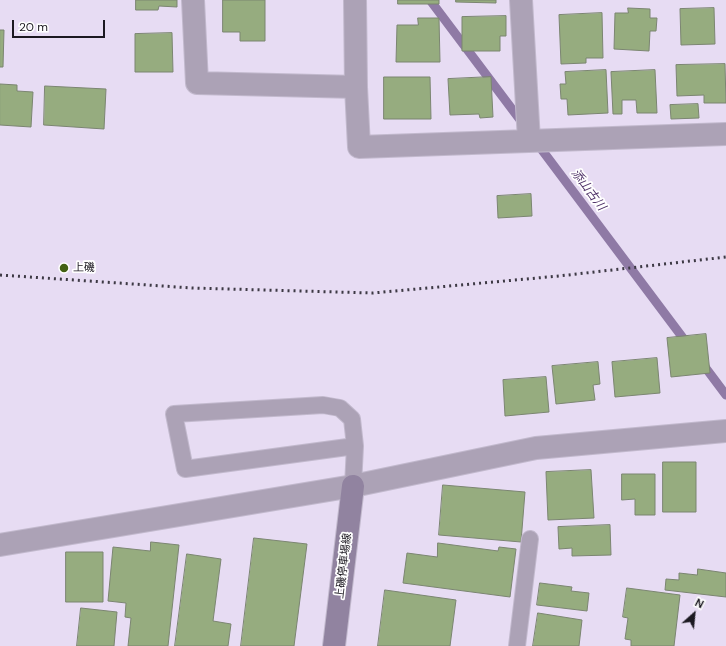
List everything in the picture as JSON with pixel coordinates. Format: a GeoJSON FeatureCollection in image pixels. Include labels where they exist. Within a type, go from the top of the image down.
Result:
{"type":"FeatureCollection","features":[{"type":"Feature","properties":{"kind":"main road","name":"上磯停車場線"},"geometry":{"type":"LineString","coordinates":[[334,646],[353,486]]}},
{"type":"Feature","properties":{"kind":"street"},"geometry":{"type":"LineString","coordinates":[[193,0],[197,83],[356,88]]}},
{"type":"Feature","properties":{"kind":"street"},"geometry":{"type":"LineString","coordinates":[[355,0],[356,88],[359,147],[726,134]]}},
{"type":"Feature","properties":{"kind":"street"},"geometry":{"type":"LineString","coordinates":[[521,0],[529,141]]}},
{"type":"Feature","properties":{"kind":"street"},"geometry":{"type":"LineString","coordinates":[[0,545],[353,486],[536,448],[726,431]]}},
{"type":"Feature","properties":{"kind":"lane"},"geometry":{"type":"LineString","coordinates":[[353,486],[355,446],[352,419],[340,408],[322,405],[174,414],[185,469],[355,446]]}},
{"type":"Feature","properties":{"kind":"lane"},"geometry":{"type":"LineString","coordinates":[[517,646],[530,539]]}},
{"type":"Feature","properties":{"kind":"building"},"geometry":{"type":"Polygon","coordinates":[[[136,0],[177,0],[177,7],[159,6],[158,10],[136,10],[136,0]]]}},
{"type":"Feature","properties":{"kind":"building"},"geometry":{"type":"Polygon","coordinates":[[[223,0],[265,0],[265,41],[240,41],[240,32],[223,32],[223,0]]]}},
{"type":"Feature","properties":{"kind":"building"},"geometry":{"type":"Polygon","coordinates":[[[398,0],[439,0],[439,4],[398,4],[398,0]]]}},
{"type":"Feature","properties":{"kind":"building"},"geometry":{"type":"Polygon","coordinates":[[[456,0],[496,0],[496,3],[456,2],[456,0]]]}},
{"type":"Feature","properties":{"kind":"building"},"geometry":{"type":"Polygon","coordinates":[[[628,8],[650,9],[650,18],[657,18],[656,31],[650,31],[649,51],[614,49],[615,13],[628,13],[628,8]]]}},
{"type":"Feature","properties":{"kind":"building"},"geometry":{"type":"Polygon","coordinates":[[[714,8],[715,44],[681,45],[680,9],[714,8]]]}},
{"type":"Feature","properties":{"kind":"building"},"geometry":{"type":"Polygon","coordinates":[[[602,13],[603,58],[586,58],[586,63],[561,64],[559,15],[602,13]]]}},
{"type":"Feature","properties":{"kind":"building"},"geometry":{"type":"Polygon","coordinates":[[[506,16],[506,36],[500,36],[500,51],[462,51],[462,17],[506,16]]]}},
{"type":"Feature","properties":{"kind":"building"},"geometry":{"type":"Polygon","coordinates":[[[418,18],[439,18],[440,62],[396,62],[397,25],[418,25],[418,18]]]}},
{"type":"Feature","properties":{"kind":"building"},"geometry":{"type":"Polygon","coordinates":[[[0,30],[4,30],[3,67],[0,67],[0,30]]]}},
{"type":"Feature","properties":{"kind":"building"},"geometry":{"type":"Polygon","coordinates":[[[172,33],[173,72],[135,72],[135,34],[172,33]]]}},
{"type":"Feature","properties":{"kind":"building"},"geometry":{"type":"Polygon","coordinates":[[[725,64],[726,103],[704,103],[704,95],[677,96],[676,65],[725,64]]]}},
{"type":"Feature","properties":{"kind":"building"},"geometry":{"type":"Polygon","coordinates":[[[606,70],[608,113],[568,115],[567,99],[561,99],[560,84],[566,84],[565,72],[606,70]]]}},
{"type":"Feature","properties":{"kind":"building"},"geometry":{"type":"Polygon","coordinates":[[[655,70],[657,113],[637,113],[636,100],[622,100],[622,114],[613,114],[611,72],[655,70]]]}},
{"type":"Feature","properties":{"kind":"building"},"geometry":{"type":"Polygon","coordinates":[[[384,77],[430,77],[431,119],[384,119],[384,77]]]}},
{"type":"Feature","properties":{"kind":"building"},"geometry":{"type":"Polygon","coordinates":[[[491,77],[493,117],[480,118],[479,114],[450,115],[448,79],[491,77]]]}},
{"type":"Feature","properties":{"kind":"building"},"geometry":{"type":"Polygon","coordinates":[[[0,84],[17,85],[17,91],[33,92],[31,127],[0,125],[0,84]]]}},
{"type":"Feature","properties":{"kind":"building"},"geometry":{"type":"Polygon","coordinates":[[[45,86],[106,89],[104,129],[44,125],[45,86]]]}},
{"type":"Feature","properties":{"kind":"building"},"geometry":{"type":"Polygon","coordinates":[[[698,104],[699,118],[671,119],[670,105],[698,104]]]}},
{"type":"Feature","properties":{"kind":"building"},"geometry":{"type":"Polygon","coordinates":[[[531,194],[532,216],[498,218],[497,196],[531,194]]]}},
{"type":"Feature","properties":{"kind":"building"},"geometry":{"type":"Polygon","coordinates":[[[706,334],[710,373],[671,377],[667,338],[706,334]]]}},
{"type":"Feature","properties":{"kind":"building"},"geometry":{"type":"Polygon","coordinates":[[[657,358],[660,393],[615,397],[612,362],[657,358]]]}},
{"type":"Feature","properties":{"kind":"building"},"geometry":{"type":"Polygon","coordinates":[[[598,362],[600,384],[593,385],[595,400],[556,404],[552,366],[598,362]]]}},
{"type":"Feature","properties":{"kind":"building"},"geometry":{"type":"Polygon","coordinates":[[[546,377],[549,412],[505,416],[503,380],[546,377]]]}},
{"type":"Feature","properties":{"kind":"building"},"geometry":{"type":"Polygon","coordinates":[[[663,462],[696,462],[696,512],[663,512],[663,462]]]}},
{"type":"Feature","properties":{"kind":"building"},"geometry":{"type":"Polygon","coordinates":[[[591,470],[594,518],[548,520],[546,472],[591,470]]]}},
{"type":"Feature","properties":{"kind":"building"},"geometry":{"type":"Polygon","coordinates":[[[622,474],[655,474],[655,515],[635,515],[635,499],[622,500],[622,474]]]}},
{"type":"Feature","properties":{"kind":"building"},"geometry":{"type":"Polygon","coordinates":[[[443,485],[525,492],[521,542],[439,535],[443,485]]]}},
{"type":"Feature","properties":{"kind":"building"},"geometry":{"type":"Polygon","coordinates":[[[610,525],[611,555],[572,556],[572,548],[559,549],[558,527],[610,525]]]}},
{"type":"Feature","properties":{"kind":"building"},"geometry":{"type":"Polygon","coordinates":[[[254,538],[307,544],[294,646],[241,646],[254,538]]]}},
{"type":"Feature","properties":{"kind":"building"},"geometry":{"type":"Polygon","coordinates":[[[151,542],[179,545],[168,646],[128,646],[131,618],[125,617],[126,603],[108,601],[113,547],[150,551],[151,542]]]}},
{"type":"Feature","properties":{"kind":"building"},"geometry":{"type":"Polygon","coordinates":[[[438,543],[498,551],[499,547],[516,549],[510,597],[403,583],[407,553],[437,557],[438,543]]]}},
{"type":"Feature","properties":{"kind":"building"},"geometry":{"type":"Polygon","coordinates":[[[66,552],[103,552],[103,602],[66,602],[66,552]]]}},
{"type":"Feature","properties":{"kind":"building"},"geometry":{"type":"Polygon","coordinates":[[[187,554],[221,559],[213,621],[231,624],[228,646],[175,646],[187,554]]]}},
{"type":"Feature","properties":{"kind":"building"},"geometry":{"type":"Polygon","coordinates":[[[698,569],[726,573],[726,597],[665,590],[666,579],[679,580],[679,573],[697,575],[698,569]]]}},
{"type":"Feature","properties":{"kind":"building"},"geometry":{"type":"Polygon","coordinates":[[[540,583],[572,587],[571,591],[589,593],[587,611],[537,605],[540,583]]]}},
{"type":"Feature","properties":{"kind":"building"},"geometry":{"type":"Polygon","coordinates":[[[627,588],[680,595],[674,646],[631,646],[631,640],[625,639],[628,618],[623,617],[627,588]]]}},
{"type":"Feature","properties":{"kind":"building"},"geometry":{"type":"Polygon","coordinates":[[[385,590],[456,600],[450,646],[378,646],[385,590]]]}},
{"type":"Feature","properties":{"kind":"building"},"geometry":{"type":"Polygon","coordinates":[[[81,608],[117,612],[114,646],[77,646],[81,608]]]}},
{"type":"Feature","properties":{"kind":"building"},"geometry":{"type":"Polygon","coordinates":[[[538,613],[582,620],[579,646],[533,646],[538,613]]]}},
{"type":"Feature","properties":{"kind":"waterway","name":"添山古川"},"geometry":{"type":"LineString","coordinates":[[430,0],[524,125]]}},
{"type":"Feature","properties":{"kind":"waterway","name":"添山古川"},"geometry":{"type":"LineString","coordinates":[[536,142],[689,346]]}},
{"type":"Feature","properties":{"kind":"waterway","name":"添山古川"},"geometry":{"type":"LineString","coordinates":[[702,363],[726,395]]}},
{"type":"Feature","properties":{"kind":"railway"},"geometry":{"type":"LineString","coordinates":[[0,275],[192,288],[373,293],[559,276],[726,257]]}},
{"type":"Feature","properties":{"kind":"place","name":"上磯"},"geometry":{"type":"Point","coordinates":[64,268]}}]}
